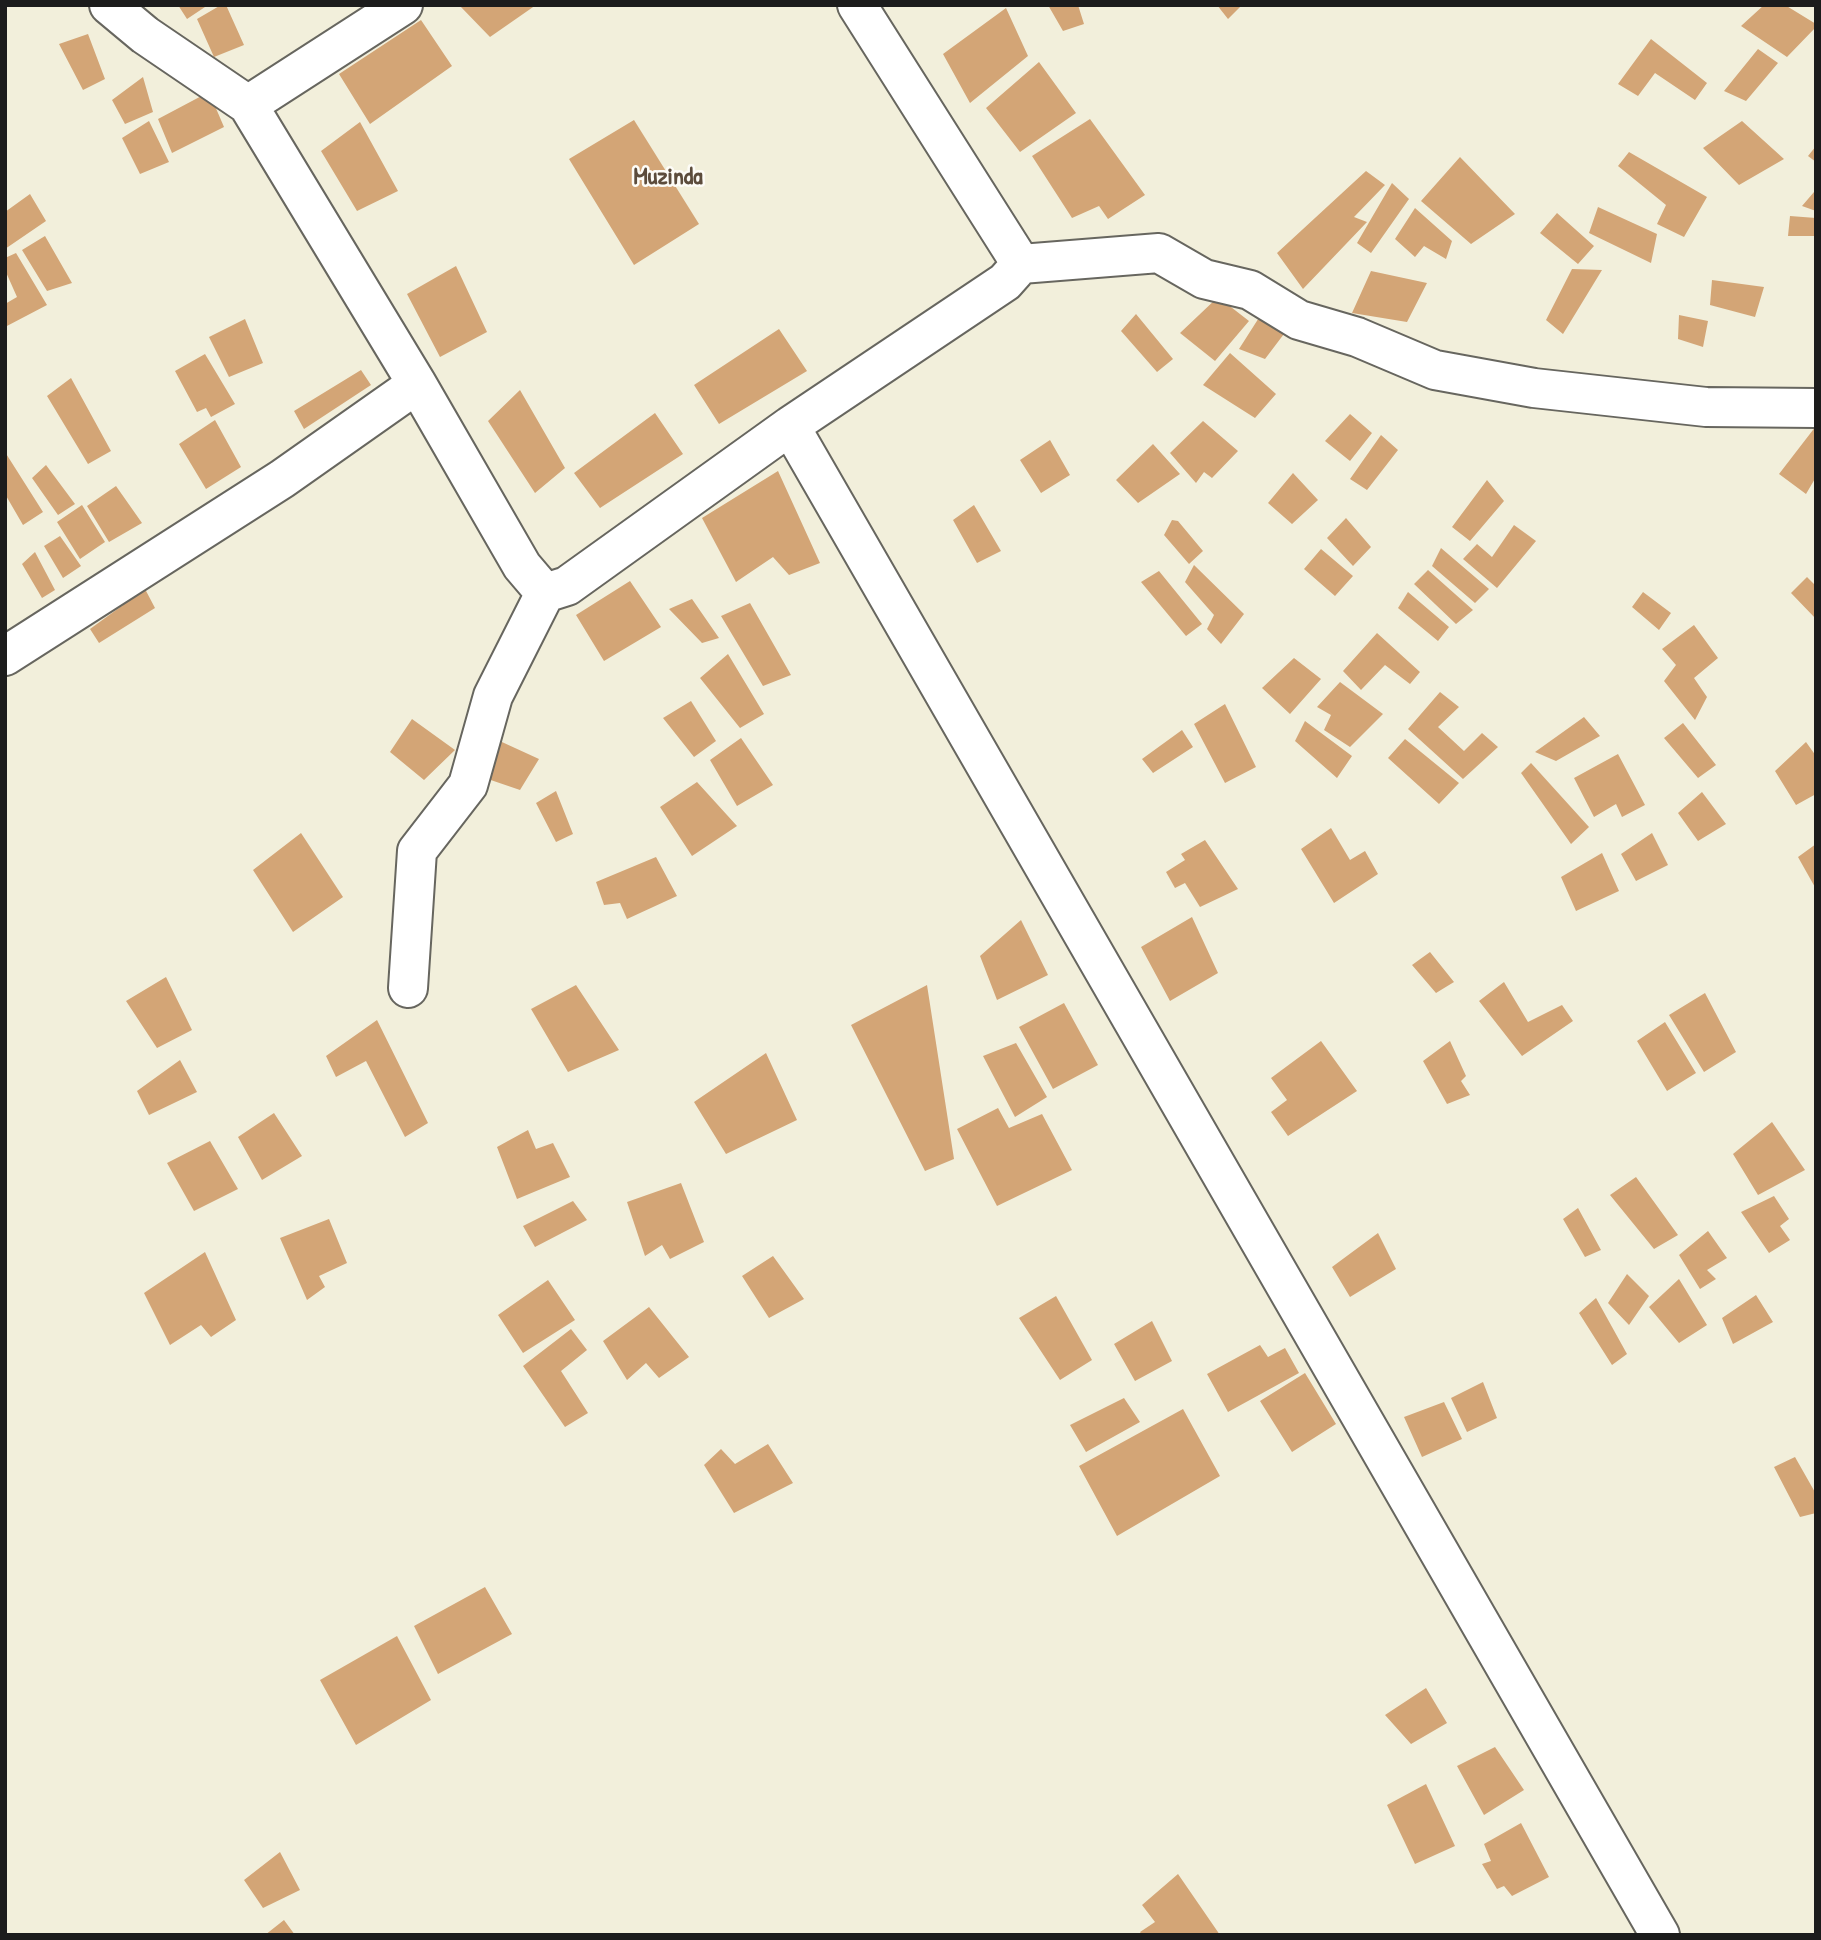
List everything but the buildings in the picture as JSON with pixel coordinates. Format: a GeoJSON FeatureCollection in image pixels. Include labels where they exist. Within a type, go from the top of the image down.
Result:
{"type":"FeatureCollection","features":[{"type":"Feature","properties":{"kind":"street"},"geometry":{"type":"LineString","coordinates":[[109,5],[145,35],[248,106],[417,384],[522,566],[545,593]]}},
{"type":"Feature","properties":{"kind":"street"},"geometry":{"type":"LineString","coordinates":[[248,106],[403,5]]}},
{"type":"Feature","properties":{"kind":"street"},"geometry":{"type":"LineString","coordinates":[[873,11],[1021,264]]}},
{"type":"Feature","properties":{"kind":"street"},"geometry":{"type":"LineString","coordinates":[[408,988],[417,851],[468,785],[493,696],[545,593],[567,586],[790,426],[1005,282],[1021,264],[1158,253],[1204,279],[1250,290],[1299,320],[1357,337],[1435,370],[1534,388],[1706,407],[1816,408]]}},
{"type":"Feature","properties":{"kind":"street"},"geometry":{"type":"LineString","coordinates":[[5,656],[282,479],[417,384]]}},
{"type":"Feature","properties":{"kind":"street"},"geometry":{"type":"LineString","coordinates":[[790,426],[1660,1935]]}},
{"type":"Feature","properties":{"kind":"district","name":"Muzinda"},"geometry":{"type":"Point","coordinates":[668,178]}}]}
